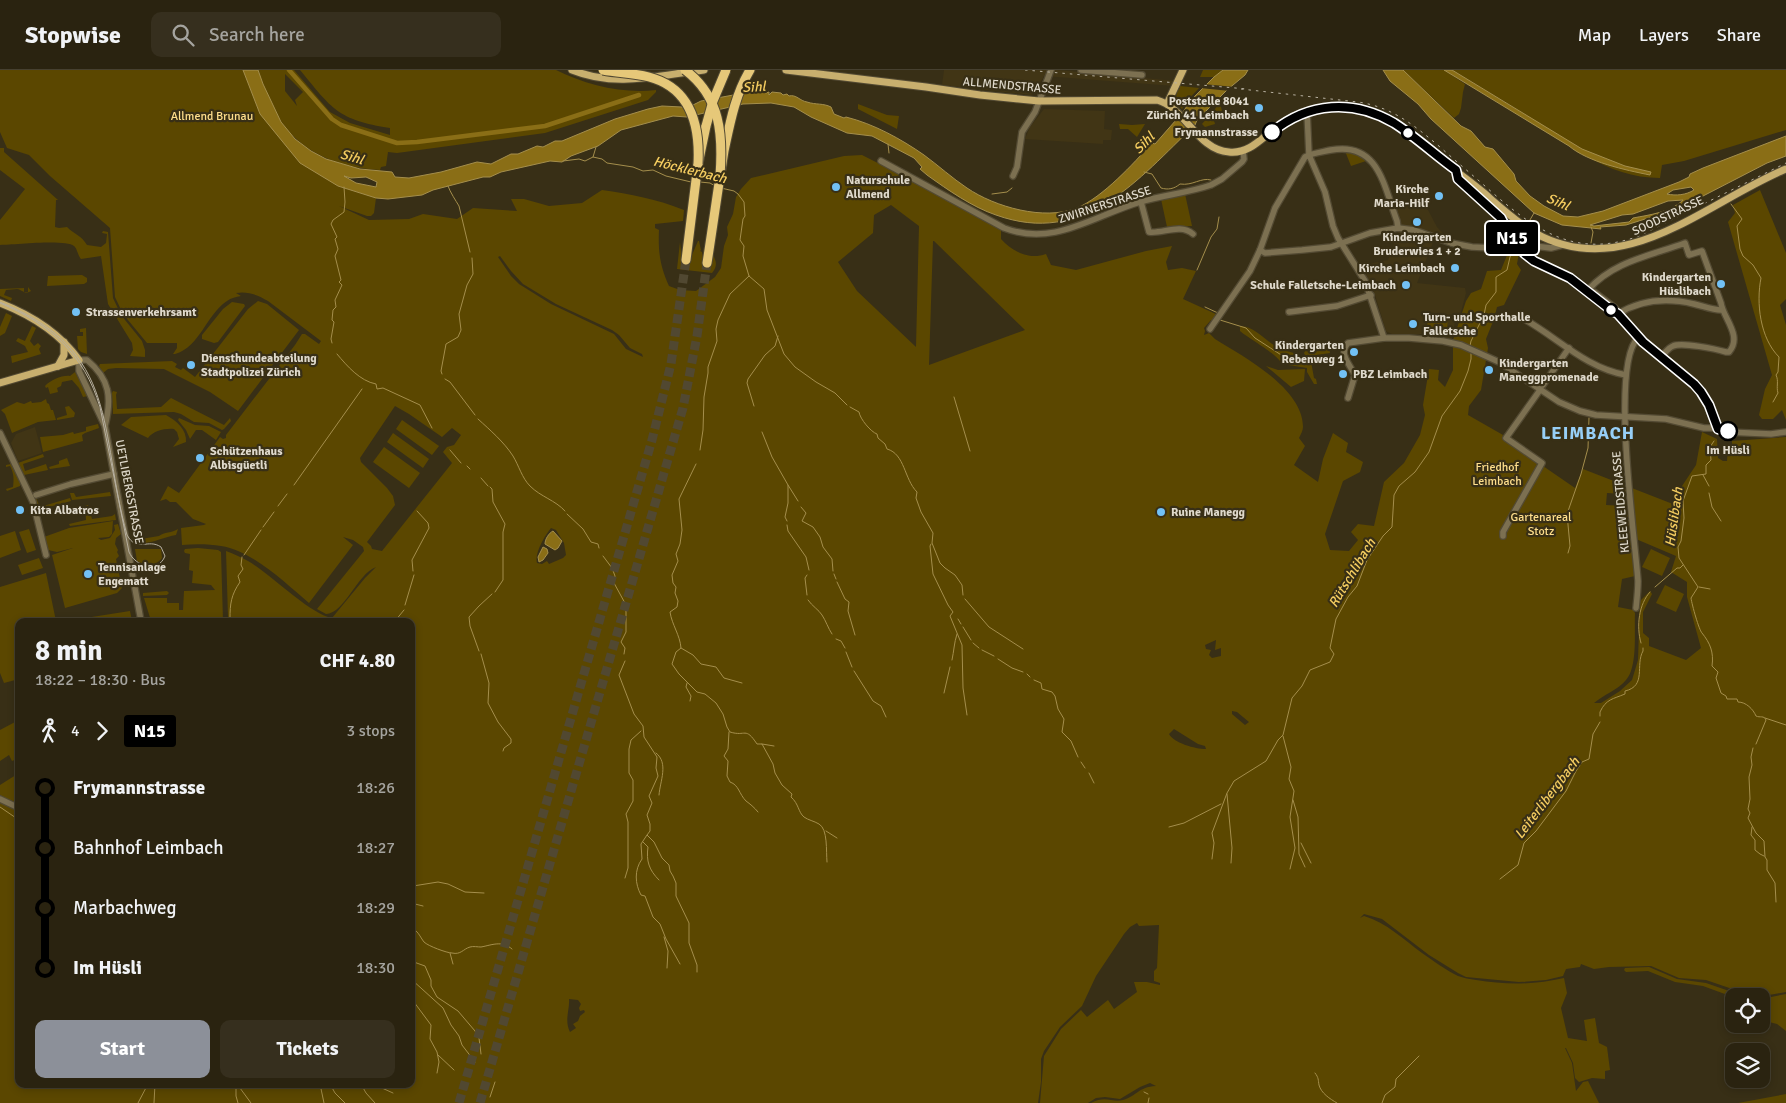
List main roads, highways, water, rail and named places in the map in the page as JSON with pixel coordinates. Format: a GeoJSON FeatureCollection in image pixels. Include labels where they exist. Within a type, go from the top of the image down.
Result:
{"type":"FeatureCollection","features":[{"type":"Feature","properties":{"kind":"highway"},"geometry":{"type":"LineString","coordinates":[[603,70],[653,78],[678,94],[690,109],[696,123],[698,164]]}},
{"type":"Feature","properties":{"kind":"highway"},"geometry":{"type":"LineString","coordinates":[[691,70],[707,92],[718,116],[721,139],[720,176]]}},
{"type":"Feature","properties":{"kind":"highway"},"geometry":{"type":"LineString","coordinates":[[686,260],[698,164],[710,110],[726,70]]}},
{"type":"Feature","properties":{"kind":"highway"},"geometry":{"type":"LineString","coordinates":[[707,263],[720,176],[735,102],[750,70]]}},
{"type":"Feature","properties":{"kind":"main road"},"geometry":{"type":"LineString","coordinates":[[572,70],[594,77],[622,80],[646,79],[691,70],[704,70]]}},
{"type":"Feature","properties":{"kind":"main road","name":"ALLMENDSTRASSE"},"geometry":{"type":"LineString","coordinates":[[786,70],[926,87],[980,96],[1039,101],[1152,100],[1167,104]]}},
{"type":"Feature","properties":{"kind":"main road"},"geometry":{"type":"LineString","coordinates":[[1167,104],[1183,70]]}},
{"type":"Feature","properties":{"kind":"main road","name":"SOODSTRASSE"},"geometry":{"type":"LineString","coordinates":[[1167,104],[1205,142],[1222,151],[1236,153],[1251,148],[1281,125],[1318,108],[1331,106],[1358,110],[1385,118],[1456,170],[1525,227],[1563,245],[1597,250],[1623,247],[1640,242],[1692,218],[1786,169]]}},
{"type":"Feature","properties":{"kind":"main road","name":"UETLIBERGSTRASSE"},"geometry":{"type":"LineString","coordinates":[[0,302],[36,319],[64,342],[79,360],[58,366]]}},
{"type":"Feature","properties":{"kind":"main road"},"geometry":{"type":"LineString","coordinates":[[0,382],[58,366],[64,355],[64,342]]}},
{"type":"Feature","properties":{"kind":"waterway"},"geometry":{"type":"LineString","coordinates":[[289,70],[332,119],[341,125],[397,143],[545,126],[639,95]]}},
{"type":"Feature","properties":{"kind":"waterway"},"geometry":{"type":"LineString","coordinates":[[888,144],[889,153]]}},
{"type":"Feature","properties":{"kind":"waterway","name":"Höcklerbach"},"geometry":{"type":"LineString","coordinates":[[596,147],[593,157],[602,159],[607,163],[633,167],[643,171],[653,170],[666,176],[691,182]]}},
{"type":"Feature","properties":{"kind":"waterway","name":"Höcklerbach"},"geometry":{"type":"LineString","coordinates":[[563,161],[579,159],[585,161],[593,157]]}},
{"type":"Feature","properties":{"kind":"waterway"},"geometry":{"type":"LineString","coordinates":[[1144,172],[1152,174],[1161,188],[1166,189],[1180,184],[1189,184],[1207,179],[1211,180]]}},
{"type":"Feature","properties":{"kind":"waterway","name":"Höcklerbach"},"geometry":{"type":"LineString","coordinates":[[700,182],[710,183],[715,186]]}},
{"type":"Feature","properties":{"kind":"waterway"},"geometry":{"type":"LineString","coordinates":[[448,186],[459,206],[470,252]]}},
{"type":"Feature","properties":{"kind":"waterway"},"geometry":{"type":"LineString","coordinates":[[332,343],[333,310],[336,307],[335,300],[342,285],[339,282],[341,280],[335,256],[338,249],[335,239],[337,237],[331,224],[333,220],[344,212],[344,187]]}},
{"type":"Feature","properties":{"kind":"waterway","name":"Höcklerbach"},"geometry":{"type":"LineString","coordinates":[[721,188],[734,191],[744,202],[745,216],[740,240],[744,246],[743,256],[749,276],[764,289],[767,310],[784,354],[795,367],[835,393],[847,405]]}},
{"type":"Feature","properties":{"kind":"waterway"},"geometry":{"type":"LineString","coordinates":[[992,194],[1007,192],[1012,188]]}},
{"type":"Feature","properties":{"kind":"waterway"},"geometry":{"type":"LineString","coordinates":[[1731,204],[1742,219],[1737,226],[1740,249],[1743,256],[1753,265],[1761,278],[1759,298],[1761,320],[1767,340],[1779,357],[1776,375],[1778,393],[1773,402]]}},
{"type":"Feature","properties":{"kind":"waterway","name":"Rütschlibach"},"geometry":{"type":"LineString","coordinates":[[1527,225],[1534,213]]}},
{"type":"Feature","properties":{"kind":"waterway"},"geometry":{"type":"LineString","coordinates":[[1197,270],[1211,237],[1217,229],[1219,217]]}},
{"type":"Feature","properties":{"kind":"waterway"},"geometry":{"type":"LineString","coordinates":[[1591,227],[1593,232],[1591,243]]}},
{"type":"Feature","properties":{"kind":"waterway","name":"Rütschlibach"},"geometry":{"type":"LineString","coordinates":[[1517,242],[1524,231]]}},
{"type":"Feature","properties":{"kind":"waterway","name":"Rütschlibach"},"geometry":{"type":"LineString","coordinates":[[1470,346],[1484,315],[1486,305],[1496,292],[1496,277],[1507,270],[1514,248]]}},
{"type":"Feature","properties":{"kind":"waterway"},"geometry":{"type":"LineString","coordinates":[[442,374],[446,344],[458,337],[461,330],[459,314],[467,285],[473,274],[472,258]]}},
{"type":"Feature","properties":{"kind":"waterway"},"geometry":{"type":"LineString","coordinates":[[700,450],[708,367],[717,341],[716,329],[718,320],[730,294],[749,276]]}},
{"type":"Feature","properties":{"kind":"waterway"},"geometry":{"type":"LineString","coordinates":[[1205,307],[1218,313]]}},
{"type":"Feature","properties":{"kind":"waterway"},"geometry":{"type":"LineString","coordinates":[[1220,320],[1246,328],[1255,338],[1292,362]]}},
{"type":"Feature","properties":{"kind":"waterway"},"geometry":{"type":"LineString","coordinates":[[754,406],[747,383],[748,379],[765,355],[775,346],[778,336]]}},
{"type":"Feature","properties":{"kind":"waterway","name":"Rütschlibach"},"geometry":{"type":"LineString","coordinates":[[1212,859],[1214,843],[1212,833],[1227,793],[1234,781],[1266,761],[1283,735],[1292,698],[1302,686],[1310,670],[1330,662],[1334,654],[1330,648],[1336,619],[1348,597],[1357,586],[1367,560],[1383,536],[1392,527],[1394,495],[1399,486],[1415,472],[1429,452],[1442,416],[1460,391],[1468,371],[1471,352]]}},
{"type":"Feature","properties":{"kind":"waterway"},"geometry":{"type":"LineString","coordinates":[[337,354],[359,376],[376,384],[377,389],[383,388],[420,405],[432,428]]}},
{"type":"Feature","properties":{"kind":"waterway"},"geometry":{"type":"LineString","coordinates":[[445,379],[450,382],[475,415]]}},
{"type":"Feature","properties":{"kind":"waterway"},"geometry":{"type":"LineString","coordinates":[[294,485],[362,389]]}},
{"type":"Feature","properties":{"kind":"waterway"},"geometry":{"type":"LineString","coordinates":[[954,397],[970,451]]}},
{"type":"Feature","properties":{"kind":"waterway","name":"Höcklerbach"},"geometry":{"type":"LineString","coordinates":[[850,407],[859,412],[866,425],[877,434],[887,449],[893,452],[901,461],[909,480],[917,492],[916,498],[921,512],[933,533],[932,543],[940,563],[955,575],[962,585],[963,595]]}},
{"type":"Feature","properties":{"kind":"waterway"},"geometry":{"type":"LineString","coordinates":[[1568,553],[1570,546],[1567,514],[1588,448],[1589,418]]}},
{"type":"Feature","properties":{"kind":"waterway"},"geometry":{"type":"LineString","coordinates":[[478,419],[497,436],[509,451],[530,486],[565,511]]}},
{"type":"Feature","properties":{"kind":"waterway"},"geometry":{"type":"LineString","coordinates":[[762,432],[772,457],[788,485],[788,503],[785,517],[787,521]]}},
{"type":"Feature","properties":{"kind":"waterway","name":"Hüslibach"},"geometry":{"type":"LineString","coordinates":[[1714,441],[1710,447],[1711,460],[1706,465],[1706,474],[1692,476],[1683,501],[1684,518],[1681,541],[1678,547],[1679,558],[1698,587],[1691,598],[1699,627],[1711,648],[1712,666],[1718,672],[1716,678],[1721,693],[1727,699],[1737,699],[1738,702],[1751,708],[1756,716],[1763,717],[1766,720],[1756,744]]}},
{"type":"Feature","properties":{"kind":"waterway"},"geometry":{"type":"LineString","coordinates":[[450,450],[461,463]]}},
{"type":"Feature","properties":{"kind":"waterway"},"geometry":{"type":"LineString","coordinates":[[696,464],[679,499],[682,530],[676,554],[678,561],[672,575],[678,601],[677,607],[670,612],[681,648],[676,652],[672,664],[697,692],[705,694],[716,703],[723,714],[730,732],[745,733],[750,735],[757,744],[762,744],[773,764],[775,773],[782,785],[792,794],[791,797],[796,802],[802,815],[817,823],[824,830],[827,862]]}},
{"type":"Feature","properties":{"kind":"waterway"},"geometry":{"type":"LineString","coordinates":[[467,466],[470,469]]}},
{"type":"Feature","properties":{"kind":"waterway"},"geometry":{"type":"LineString","coordinates":[[1703,475],[1709,486]]}},
{"type":"Feature","properties":{"kind":"waterway"},"geometry":{"type":"LineString","coordinates":[[481,478],[488,486]]}},
{"type":"Feature","properties":{"kind":"waterway"},"geometry":{"type":"LineString","coordinates":[[788,485],[798,501]]}},
{"type":"Feature","properties":{"kind":"waterway"},"geometry":{"type":"LineString","coordinates":[[490,487],[492,489],[493,502],[505,524],[503,532],[503,580],[495,592]]}},
{"type":"Feature","properties":{"kind":"waterway"},"geometry":{"type":"LineString","coordinates":[[1709,493],[1712,507],[1721,521]]}},
{"type":"Feature","properties":{"kind":"waterway"},"geometry":{"type":"LineString","coordinates":[[278,506],[287,494]]}},
{"type":"Feature","properties":{"kind":"waterway"},"geometry":{"type":"LineString","coordinates":[[801,507],[806,513],[802,521],[813,527],[820,537],[823,547],[832,559],[833,571]]}},
{"type":"Feature","properties":{"kind":"waterway"},"geometry":{"type":"LineString","coordinates":[[413,571],[412,560],[429,528],[428,523],[417,511]]}},
{"type":"Feature","properties":{"kind":"waterway"},"geometry":{"type":"LineString","coordinates":[[263,527],[274,512]]}},
{"type":"Feature","properties":{"kind":"waterway"},"geometry":{"type":"LineString","coordinates":[[567,514],[583,529],[591,542],[598,544],[599,548]]}},
{"type":"Feature","properties":{"kind":"waterway"},"geometry":{"type":"LineString","coordinates":[[787,525],[788,531],[806,557],[809,570]]}},
{"type":"Feature","properties":{"kind":"waterway"},"geometry":{"type":"LineString","coordinates":[[244,555],[261,530]]}},
{"type":"Feature","properties":{"kind":"waterway","name":"Höcklerbach"},"geometry":{"type":"LineString","coordinates":[[931,544],[933,574],[953,612],[950,616],[962,645],[963,688],[967,715]]}},
{"type":"Feature","properties":{"kind":"waterway"},"geometry":{"type":"LineString","coordinates":[[603,556],[612,568],[615,576],[614,583],[626,605],[626,632],[621,642],[625,648],[624,654]]}},
{"type":"Feature","properties":{"kind":"waterway"},"geometry":{"type":"LineString","coordinates":[[230,618],[232,600],[240,582],[238,576],[243,569],[241,565],[242,557]]}},
{"type":"Feature","properties":{"kind":"waterway","name":"Leiterlibergbach"},"geometry":{"type":"LineString","coordinates":[[1655,587],[1683,565]]}},
{"type":"Feature","properties":{"kind":"waterway"},"geometry":{"type":"LineString","coordinates":[[834,574],[836,579]]}},
{"type":"Feature","properties":{"kind":"waterway"},"geometry":{"type":"LineString","coordinates":[[405,605],[414,575]]}},
{"type":"Feature","properties":{"kind":"waterway"},"geometry":{"type":"LineString","coordinates":[[807,575],[805,578],[807,595]]}},
{"type":"Feature","properties":{"kind":"waterway"},"geometry":{"type":"LineString","coordinates":[[837,582],[845,599],[849,602],[848,611],[855,635]]}},
{"type":"Feature","properties":{"kind":"waterway"},"geometry":{"type":"LineString","coordinates":[[1699,587],[1710,589]]}},
{"type":"Feature","properties":{"kind":"waterway","name":"Leiterlibergbach"},"geometry":{"type":"LineString","coordinates":[[1641,643],[1639,630],[1641,609],[1650,592]]}},
{"type":"Feature","properties":{"kind":"waterway"},"geometry":{"type":"LineString","coordinates":[[479,651],[470,626],[469,617],[492,594]]}},
{"type":"Feature","properties":{"kind":"waterway","name":"Höcklerbach"},"geometry":{"type":"LineString","coordinates":[[965,599],[989,627],[1023,649]]}},
{"type":"Feature","properties":{"kind":"waterway"},"geometry":{"type":"LineString","coordinates":[[808,600],[822,615],[832,634]]}},
{"type":"Feature","properties":{"kind":"waterway"},"geometry":{"type":"LineString","coordinates":[[397,618],[404,610]]}},
{"type":"Feature","properties":{"kind":"waterway","name":"Höcklerbach"},"geometry":{"type":"LineString","coordinates":[[958,619],[961,624]]}},
{"type":"Feature","properties":{"kind":"waterway","name":"Höcklerbach"},"geometry":{"type":"LineString","coordinates":[[963,627],[971,640]]}},
{"type":"Feature","properties":{"kind":"waterway","name":"Höcklerbach"},"geometry":{"type":"LineString","coordinates":[[952,660],[957,634]]}},
{"type":"Feature","properties":{"kind":"waterway"},"geometry":{"type":"LineString","coordinates":[[836,639],[841,641],[845,648]]}},
{"type":"Feature","properties":{"kind":"waterway","name":"Höcklerbach"},"geometry":{"type":"LineString","coordinates":[[973,643],[979,648]]}},
{"type":"Feature","properties":{"kind":"waterway"},"geometry":{"type":"LineString","coordinates":[[681,648],[693,655],[701,664],[716,667],[724,678],[742,683]]}},
{"type":"Feature","properties":{"kind":"waterway","name":"Leiterlibergbach"},"geometry":{"type":"LineString","coordinates":[[1600,716],[1600,712],[1607,702],[1625,694],[1625,691],[1636,685],[1643,648]]}},
{"type":"Feature","properties":{"kind":"waterway","name":"Höcklerbach"},"geometry":{"type":"LineString","coordinates":[[982,650],[994,656]]}},
{"type":"Feature","properties":{"kind":"waterway"},"geometry":{"type":"LineString","coordinates":[[846,652],[852,667]]}},
{"type":"Feature","properties":{"kind":"waterway"},"geometry":{"type":"LineString","coordinates":[[481,654],[489,683],[488,703],[498,722],[511,739],[511,743],[503,751]]}},
{"type":"Feature","properties":{"kind":"waterway","name":"Höcklerbach"},"geometry":{"type":"LineString","coordinates":[[998,659],[1012,668],[1023,672]]}},
{"type":"Feature","properties":{"kind":"waterway"},"geometry":{"type":"LineString","coordinates":[[625,661],[619,675],[634,714],[643,726],[644,737],[657,757],[656,768],[658,776],[649,796],[652,803],[647,815],[650,824],[650,831],[647,835],[654,842],[662,858],[669,865],[676,883],[676,896],[689,923],[689,943],[697,965],[697,972]]}},
{"type":"Feature","properties":{"kind":"waterway","name":"Höcklerbach"},"geometry":{"type":"LineString","coordinates":[[944,693],[950,667]]}},
{"type":"Feature","properties":{"kind":"waterway"},"geometry":{"type":"LineString","coordinates":[[854,671],[873,701],[881,706],[886,717]]}},
{"type":"Feature","properties":{"kind":"waterway","name":"Höcklerbach"},"geometry":{"type":"LineString","coordinates":[[1027,674],[1030,677]]}},
{"type":"Feature","properties":{"kind":"waterway","name":"Höcklerbach"},"geometry":{"type":"LineString","coordinates":[[1034,680],[1041,683],[1042,689],[1052,692],[1055,696],[1058,709],[1064,719],[1062,732],[1071,741],[1078,757]]}},
{"type":"Feature","properties":{"kind":"waterway"},"geometry":{"type":"LineString","coordinates":[[687,683],[686,687],[691,696],[690,701]]}},
{"type":"Feature","properties":{"kind":"waterway"},"geometry":{"type":"LineString","coordinates":[[1765,718],[1786,725]]}},
{"type":"Feature","properties":{"kind":"waterway","name":"Leiterlibergbach"},"geometry":{"type":"LineString","coordinates":[[1500,879],[1518,865],[1524,843],[1536,831],[1566,791],[1582,762],[1589,759],[1593,734],[1600,722]]}},
{"type":"Feature","properties":{"kind":"waterway"},"geometry":{"type":"LineString","coordinates":[[625,878],[628,868],[628,822],[626,814],[633,801],[633,780],[629,773],[629,749],[631,740],[641,731]]}},
{"type":"Feature","properties":{"kind":"waterway"},"geometry":{"type":"LineString","coordinates":[[729,732],[728,749],[724,756],[728,761],[727,776],[746,801],[758,812]]}},
{"type":"Feature","properties":{"kind":"waterway"},"geometry":{"type":"LineString","coordinates":[[1283,736],[1291,767],[1289,779],[1294,791],[1290,817],[1295,848],[1290,869]]}},
{"type":"Feature","properties":{"kind":"waterway"},"geometry":{"type":"LineString","coordinates":[[762,744],[774,746]]}},
{"type":"Feature","properties":{"kind":"waterway","name":"Hüslibach"},"geometry":{"type":"LineString","coordinates":[[1753,748],[1749,777],[1750,799],[1748,809],[1750,813],[1748,818],[1756,833],[1764,841],[1767,870],[1775,883],[1776,902]]}},
{"type":"Feature","properties":{"kind":"waterway"},"geometry":{"type":"LineString","coordinates":[[656,753],[660,757],[663,767],[659,795]]}},
{"type":"Feature","properties":{"kind":"waterway","name":"Höcklerbach"},"geometry":{"type":"LineString","coordinates":[[1081,762],[1085,768]]}},
{"type":"Feature","properties":{"kind":"waterway","name":"Höcklerbach"},"geometry":{"type":"LineString","coordinates":[[1089,773],[1094,783]]}},
{"type":"Feature","properties":{"kind":"waterway","name":"Rütschlibach"},"geometry":{"type":"LineString","coordinates":[[1227,794],[1232,848],[1231,863]]}},
{"type":"Feature","properties":{"kind":"waterway"},"geometry":{"type":"LineString","coordinates":[[1293,800],[1298,817],[1299,854],[1305,867]]}},
{"type":"Feature","properties":{"kind":"waterway","name":"Rütschlibach"},"geometry":{"type":"LineString","coordinates":[[1169,827],[1184,823],[1221,804]]}},
{"type":"Feature","properties":{"kind":"waterway"},"geometry":{"type":"LineString","coordinates":[[0,807],[15,817]]}},
{"type":"Feature","properties":{"kind":"waterway","name":"Hüslibach"},"geometry":{"type":"LineString","coordinates":[[1752,827],[1751,835],[1755,840],[1755,850],[1764,856]]}},
{"type":"Feature","properties":{"kind":"waterway"},"geometry":{"type":"LineString","coordinates":[[826,831],[837,838]]}},
{"type":"Feature","properties":{"kind":"waterway"},"geometry":{"type":"LineString","coordinates":[[647,835],[641,844],[642,859],[639,863],[636,877],[638,886],[641,895],[645,896],[653,917],[660,924],[680,964]]}},
{"type":"Feature","properties":{"kind":"waterway"},"geometry":{"type":"LineString","coordinates":[[643,842],[648,847],[647,857],[651,869],[659,880]]}},
{"type":"Feature","properties":{"kind":"waterway"},"geometry":{"type":"LineString","coordinates":[[1301,843],[1311,863]]}},
{"type":"Feature","properties":{"kind":"waterway"},"geometry":{"type":"LineString","coordinates":[[415,886],[438,882],[448,884],[465,892],[484,893]]}},
{"type":"Feature","properties":{"kind":"waterway"},"geometry":{"type":"LineString","coordinates":[[415,904],[423,906]]}},
{"type":"Feature","properties":{"kind":"waterway"},"geometry":{"type":"LineString","coordinates":[[415,930],[426,944],[450,953],[458,953],[470,947],[497,944],[508,946],[512,949]]}},
{"type":"Feature","properties":{"kind":"waterway"},"geometry":{"type":"LineString","coordinates":[[664,937],[668,951],[667,968]]}},
{"type":"Feature","properties":{"kind":"waterway"},"geometry":{"type":"LineString","coordinates":[[450,953],[453,964]]}},
{"type":"Feature","properties":{"kind":"waterway"},"geometry":{"type":"LineString","coordinates":[[415,962],[425,966],[431,980],[431,986],[437,997],[458,1011],[475,1031],[479,1038],[481,1054]]}},
{"type":"Feature","properties":{"kind":"waterway"},"geometry":{"type":"LineString","coordinates":[[415,983],[443,1008],[462,1045],[475,1062]]}},
{"type":"Feature","properties":{"kind":"waterway"},"geometry":{"type":"LineString","coordinates":[[415,1003],[431,1025],[430,1039],[437,1052],[439,1062],[437,1073]]}},
{"type":"Feature","properties":{"kind":"waterway"},"geometry":{"type":"LineString","coordinates":[[438,1055],[454,1070]]}},
{"type":"Feature","properties":{"kind":"waterway"},"geometry":{"type":"LineString","coordinates":[[1382,1103],[1385,1095],[1395,1087],[1396,1079],[1419,1056]]}},
{"type":"Feature","properties":{"kind":"waterway"},"geometry":{"type":"LineString","coordinates":[[1315,1073],[1322,1091],[1337,1103]]}},
{"type":"Feature","properties":{"kind":"waterway"},"geometry":{"type":"LineString","coordinates":[[490,1097],[495,1082]]}},
{"type":"Feature","properties":{"kind":"waterway"},"geometry":{"type":"LineString","coordinates":[[138,1103],[146,1088]]}},
{"type":"Feature","properties":{"kind":"waterway"},"geometry":{"type":"LineString","coordinates":[[154,1103],[155,1088]]}},
{"type":"Feature","properties":{"kind":"waterway"},"geometry":{"type":"LineString","coordinates":[[236,1088],[238,1103]]}},
{"type":"Feature","properties":{"kind":"waterway"},"geometry":{"type":"LineString","coordinates":[[240,1088],[251,1103]]}},
{"type":"Feature","properties":{"kind":"waterway"},"geometry":{"type":"LineString","coordinates":[[321,1088],[324,1103]]}},
{"type":"Feature","properties":{"kind":"waterway"},"geometry":{"type":"LineString","coordinates":[[332,1088],[345,1103]]}},
{"type":"Feature","properties":{"kind":"waterway"},"geometry":{"type":"LineString","coordinates":[[363,1088],[375,1103]]}},
{"type":"Feature","properties":{"kind":"waterway"},"geometry":{"type":"LineString","coordinates":[[382,1088],[393,1093]]}},
{"type":"Feature","properties":{"kind":"waterway"},"geometry":{"type":"LineString","coordinates":[[1144,1092],[1148,1094]]}},
{"type":"Feature","properties":{"kind":"waterway"},"geometry":{"type":"LineString","coordinates":[[1148,1103],[1149,1098]]}},
{"type":"Feature","properties":{"kind":"tunnel"},"geometry":{"type":"LineString","coordinates":[[459,1103],[652,440],[671,364],[686,260]]}},
{"type":"Feature","properties":{"kind":"tunnel"},"geometry":{"type":"LineString","coordinates":[[480,1103],[683,408],[697,336],[707,263]]}},
{"type":"Feature","properties":{"kind":"tram line"},"geometry":{"type":"LineString","coordinates":[[0,302],[39,322],[67,344],[86,370],[98,398],[106,428],[118,497],[127,535],[135,543],[152,544],[161,547],[165,556],[162,562],[157,565],[147,566],[136,561],[129,552],[100,407],[85,371],[75,356],[49,331],[34,321],[18,311],[0,303]]}},
{"type":"Feature","properties":{"kind":"railway"},"geometry":{"type":"LineString","coordinates":[[1025,70],[1247,89]]}},
{"type":"Feature","properties":{"kind":"railway"},"geometry":{"type":"LineString","coordinates":[[1241,89],[1358,102],[1382,108],[1402,118],[1421,131],[1527,220],[1560,238],[1578,243],[1617,242],[1639,236],[1786,163]]}},
{"type":"Feature","properties":{"kind":"place","name":"Poststelle 8041 Zürich 41 Leimbach"},"geometry":{"type":"Point","coordinates":[1259,108]}},
{"type":"Feature","properties":{"kind":"place","name":"Frymannstrasse"},"geometry":{"type":"Point","coordinates":[1272,132]}},
{"type":"Feature","properties":{"kind":"place","name":"Naturschule Allmend"},"geometry":{"type":"Point","coordinates":[836,187]}},
{"type":"Feature","properties":{"kind":"place","name":"Kirche Maria-Hilf"},"geometry":{"type":"Point","coordinates":[1439,196]}},
{"type":"Feature","properties":{"kind":"place","name":"Kindergarten Bruderwies 1 + 2"},"geometry":{"type":"Point","coordinates":[1417,222]}},
{"type":"Feature","properties":{"kind":"place","name":"Kirche Leimbach"},"geometry":{"type":"Point","coordinates":[1455,268]}},
{"type":"Feature","properties":{"kind":"place","name":"Kindergarten Hüslibach"},"geometry":{"type":"Point","coordinates":[1721,284]}},
{"type":"Feature","properties":{"kind":"place","name":"Schule Falletsche-Leimbach"},"geometry":{"type":"Point","coordinates":[1406,285]}},
{"type":"Feature","properties":{"kind":"place","name":"Strassenverkehrsamt"},"geometry":{"type":"Point","coordinates":[76,312]}},
{"type":"Feature","properties":{"kind":"place","name":"Turn- und Sporthalle Falletsche"},"geometry":{"type":"Point","coordinates":[1413,324]}},
{"type":"Feature","properties":{"kind":"place","name":"Kindergarten Rebenweg 1"},"geometry":{"type":"Point","coordinates":[1354,352]}},
{"type":"Feature","properties":{"kind":"place","name":"Diensthundeabteilung Stadtpolizei Zürich"},"geometry":{"type":"Point","coordinates":[191,365]}},
{"type":"Feature","properties":{"kind":"place","name":"Kindergarten Maneggpromenade"},"geometry":{"type":"Point","coordinates":[1489,370]}},
{"type":"Feature","properties":{"kind":"place","name":"PBZ Leimbach"},"geometry":{"type":"Point","coordinates":[1343,374]}},
{"type":"Feature","properties":{"kind":"place","name":"Im Hüsli"},"geometry":{"type":"Point","coordinates":[1728,431]}},
{"type":"Feature","properties":{"kind":"place","name":"Schützenhaus Albisgüetli"},"geometry":{"type":"Point","coordinates":[200,458]}},
{"type":"Feature","properties":{"kind":"place","name":"Kita Albatros"},"geometry":{"type":"Point","coordinates":[20,510]}},
{"type":"Feature","properties":{"kind":"place","name":"Ruine Manegg"},"geometry":{"type":"Point","coordinates":[1161,512]}},
{"type":"Feature","properties":{"kind":"place","name":"Tennisanlage Engematt"},"geometry":{"type":"Point","coordinates":[88,574]}},
{"type":"Feature","properties":{"kind":"district","name":"LEIMBACH"},"geometry":{"type":"Point","coordinates":[1588,433]}},
{"type":"Feature","properties":{"kind":"water label","name":"Sihl"},"geometry":{"type":"Point","coordinates":[754,87]}},
{"type":"Feature","properties":{"kind":"water label","name":"Sihl"},"geometry":{"type":"Point","coordinates":[1144,143]}},
{"type":"Feature","properties":{"kind":"water label","name":"Sihl"},"geometry":{"type":"Point","coordinates":[352,157]}},
{"type":"Feature","properties":{"kind":"water label","name":"Sihl"},"geometry":{"type":"Point","coordinates":[1558,202]}},
{"type":"Feature","properties":{"kind":"park label","name":"Allmend Brunau"},"geometry":{"type":"Point","coordinates":[212,116]}},
{"type":"Feature","properties":{"kind":"park label","name":"Friedhof Leimbach"},"geometry":{"type":"Point","coordinates":[1497,474]}},
{"type":"Feature","properties":{"kind":"park label","name":"Gartenareal Stotz"},"geometry":{"type":"Point","coordinates":[1541,524]}}]}
